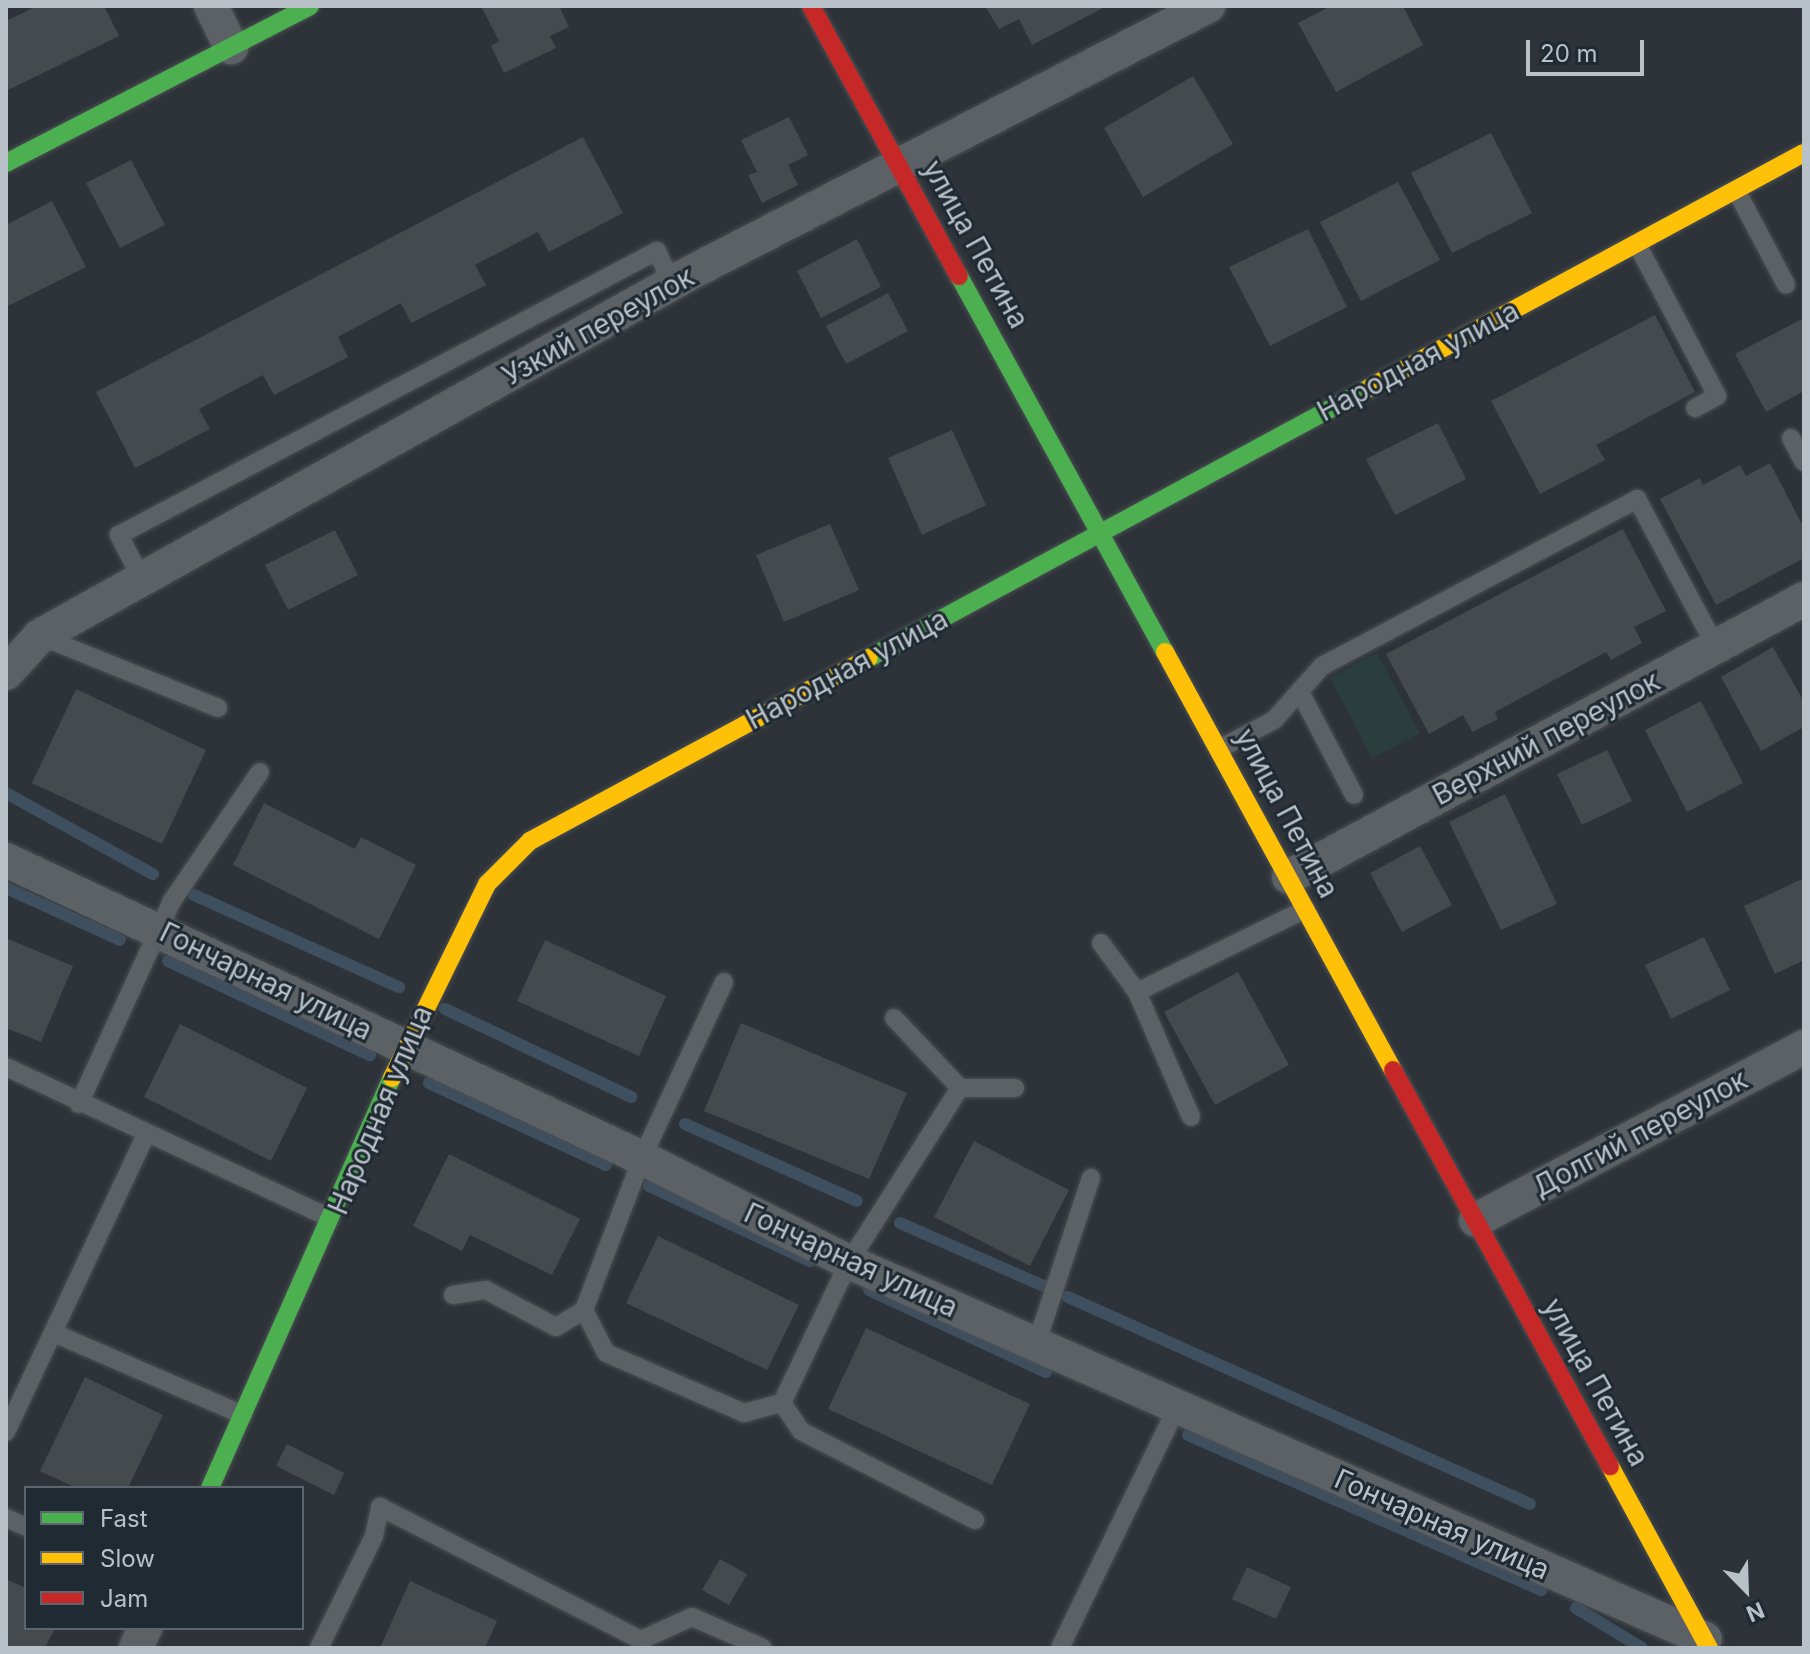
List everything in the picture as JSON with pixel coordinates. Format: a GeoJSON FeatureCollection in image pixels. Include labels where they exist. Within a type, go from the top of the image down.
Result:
{"type":"FeatureCollection","features":[{"type":"Feature","properties":{"kind":"street"},"geometry":{"type":"LineString","coordinates":[[211,6],[231,47]]}},
{"type":"Feature","properties":{"kind":"street"},"geometry":{"type":"LineString","coordinates":[[6,163],[310,6]]}},
{"type":"Feature","properties":{"kind":"street","name":"улица Петина"},"geometry":{"type":"LineString","coordinates":[[811,6],[1221,748],[1707,1644]]}},
{"type":"Feature","properties":{"kind":"street","name":"Узкий переулок"},"geometry":{"type":"LineString","coordinates":[[6,673],[40,636],[672,284],[903,169],[1208,6]]}},
{"type":"Feature","properties":{"kind":"street","name":"Народная улица"},"geometry":{"type":"LineString","coordinates":[[211,1486],[407,1050],[487,884],[530,841],[1804,153]]}},
{"type":"Feature","properties":{"kind":"street","name":"Верхний переулок"},"geometry":{"type":"LineString","coordinates":[[1289,877],[1804,599]]}},
{"type":"Feature","properties":{"kind":"street","name":"Гончарная улица"},"geometry":{"type":"LineString","coordinates":[[6,860],[642,1158],[849,1262],[1707,1644]]}},
{"type":"Feature","properties":{"kind":"street","name":"Долгий переулок"},"geometry":{"type":"LineString","coordinates":[[1476,1220],[1804,1047]]}},
{"type":"Feature","properties":{"kind":"lane"},"geometry":{"type":"LineString","coordinates":[[1736,190],[1786,285]]}},
{"type":"Feature","properties":{"kind":"lane"},"geometry":{"type":"LineString","coordinates":[[1637,244],[1717,396],[1695,408]]}},
{"type":"Feature","properties":{"kind":"lane"},"geometry":{"type":"LineString","coordinates":[[142,580],[119,535],[657,251],[672,284]]}},
{"type":"Feature","properties":{"kind":"lane"},"geometry":{"type":"LineString","coordinates":[[1791,438],[1804,462]]}},
{"type":"Feature","properties":{"kind":"lane"},"geometry":{"type":"LineString","coordinates":[[1221,748],[1274,720],[1322,666],[1637,499],[1716,647]]}},
{"type":"Feature","properties":{"kind":"lane"},"geometry":{"type":"LineString","coordinates":[[40,636],[218,708]]}},
{"type":"Feature","properties":{"kind":"lane"},"geometry":{"type":"LineString","coordinates":[[1300,692],[1354,795]]}},
{"type":"Feature","properties":{"kind":"lane"},"geometry":{"type":"LineString","coordinates":[[79,1104],[159,930],[260,772]]}},
{"type":"Feature","properties":{"kind":"lane"},"geometry":{"type":"LineString","coordinates":[[1137,992],[1306,909]]}},
{"type":"Feature","properties":{"kind":"lane"},"geometry":{"type":"LineString","coordinates":[[1101,943],[1137,992],[1191,1117]]}},
{"type":"Feature","properties":{"kind":"lane"},"geometry":{"type":"LineString","coordinates":[[453,1295],[486,1290],[556,1327],[584,1310],[642,1158],[724,982]]}},
{"type":"Feature","properties":{"kind":"lane"},"geometry":{"type":"LineString","coordinates":[[894,1018],[960,1088],[1015,1088]]}},
{"type":"Feature","properties":{"kind":"lane"},"geometry":{"type":"LineString","coordinates":[[6,1067],[79,1104],[333,1219]]}},
{"type":"Feature","properties":{"kind":"lane"},"geometry":{"type":"LineString","coordinates":[[584,1310],[606,1353],[744,1413],[782,1403],[849,1262],[960,1088]]}},
{"type":"Feature","properties":{"kind":"lane"},"geometry":{"type":"LineString","coordinates":[[6,1432],[56,1334],[146,1135]]}},
{"type":"Feature","properties":{"kind":"lane"},"geometry":{"type":"LineString","coordinates":[[1036,1345],[1091,1178]]}},
{"type":"Feature","properties":{"kind":"lane"},"geometry":{"type":"LineString","coordinates":[[56,1334],[243,1415]]}},
{"type":"Feature","properties":{"kind":"lane"},"geometry":{"type":"LineString","coordinates":[[782,1403],[801,1431],[975,1520]]}},
{"type":"Feature","properties":{"kind":"lane"},"geometry":{"type":"LineString","coordinates":[[1060,1648],[1177,1407]]}},
{"type":"Feature","properties":{"kind":"lane"},"geometry":{"type":"LineString","coordinates":[[319,1648],[374,1536],[380,1507],[641,1640],[692,1617],[763,1648]]}},
{"type":"Feature","properties":{"kind":"shaded area"},"geometry":{"type":"Polygon","coordinates":[[[1377,653],[1420,733],[1372,758],[1330,678],[1377,653]]]}},
{"type":"Feature","properties":{"kind":"building"},"geometry":{"type":"Polygon","coordinates":[[[37,6],[104,6],[119,36],[6,91],[6,21],[37,6]]]}},
{"type":"Feature","properties":{"kind":"building"},"geometry":{"type":"Polygon","coordinates":[[[481,6],[559,6],[569,27],[550,36],[556,48],[504,73],[491,46],[499,41],[481,6]]]}},
{"type":"Feature","properties":{"kind":"building"},"geometry":{"type":"Polygon","coordinates":[[[985,6],[1107,6],[1032,45],[1019,19],[999,29],[985,6]]]}},
{"type":"Feature","properties":{"kind":"building"},"geometry":{"type":"Polygon","coordinates":[[[1331,6],[1403,6],[1423,45],[1336,92],[1298,23],[1331,6]]]}},
{"type":"Feature","properties":{"kind":"building"},"geometry":{"type":"Polygon","coordinates":[[[1193,76],[1233,144],[1143,197],[1104,128],[1193,76]]]}},
{"type":"Feature","properties":{"kind":"building"},"geometry":{"type":"Polygon","coordinates":[[[789,117],[808,155],[788,165],[798,185],[762,203],[748,175],[757,172],[741,140],[789,117]]]}},
{"type":"Feature","properties":{"kind":"building"},"geometry":{"type":"Polygon","coordinates":[[[1491,133],[1532,213],[1452,253],[1411,173],[1491,133]]]}},
{"type":"Feature","properties":{"kind":"building"},"geometry":{"type":"Polygon","coordinates":[[[583,137],[623,213],[549,252],[538,232],[475,265],[486,285],[411,323],[401,303],[338,337],[348,357],[274,395],[263,375],[199,409],[210,429],[135,468],[96,392],[583,137]]]}},
{"type":"Feature","properties":{"kind":"building"},"geometry":{"type":"Polygon","coordinates":[[[131,160],[165,225],[120,248],[86,183],[131,160]]]}},
{"type":"Feature","properties":{"kind":"building"},"geometry":{"type":"Polygon","coordinates":[[[1398,182],[1440,260],[1361,301],[1320,222],[1398,182]]]}},
{"type":"Feature","properties":{"kind":"building"},"geometry":{"type":"Polygon","coordinates":[[[52,201],[86,267],[6,307],[6,225],[52,201]]]}},
{"type":"Feature","properties":{"kind":"building"},"geometry":{"type":"Polygon","coordinates":[[[1308,229],[1347,307],[1270,346],[1229,267],[1308,229]]]}},
{"type":"Feature","properties":{"kind":"building"},"geometry":{"type":"Polygon","coordinates":[[[857,239],[881,287],[821,318],[797,271],[857,239]]]}},
{"type":"Feature","properties":{"kind":"building"},"geometry":{"type":"Polygon","coordinates":[[[888,293],[908,331],[846,364],[826,326],[888,293]]]}},
{"type":"Feature","properties":{"kind":"building"},"geometry":{"type":"Polygon","coordinates":[[[1655,315],[1695,392],[1596,445],[1605,460],[1540,494],[1491,401],[1655,315]]]}},
{"type":"Feature","properties":{"kind":"building"},"geometry":{"type":"Polygon","coordinates":[[[1804,318],[1804,391],[1766,412],[1735,354],[1804,318]]]}},
{"type":"Feature","properties":{"kind":"building"},"geometry":{"type":"Polygon","coordinates":[[[1438,423],[1466,479],[1395,515],[1366,459],[1438,423]]]}},
{"type":"Feature","properties":{"kind":"building"},"geometry":{"type":"Polygon","coordinates":[[[952,430],[986,505],[922,535],[888,458],[952,430]]]}},
{"type":"Feature","properties":{"kind":"building"},"geometry":{"type":"Polygon","coordinates":[[[1770,463],[1804,528],[1804,558],[1716,605],[1660,499],[1700,478],[1703,485],[1740,465],[1746,476],[1770,463]]]}},
{"type":"Feature","properties":{"kind":"building"},"geometry":{"type":"Polygon","coordinates":[[[830,524],[859,590],[784,622],[756,555],[830,524]]]}},
{"type":"Feature","properties":{"kind":"building"},"geometry":{"type":"Polygon","coordinates":[[[1623,529],[1666,611],[1634,627],[1642,643],[1611,660],[1606,652],[1495,712],[1498,719],[1472,732],[1463,715],[1429,734],[1386,654],[1623,529]]]}},
{"type":"Feature","properties":{"kind":"building"},"geometry":{"type":"Polygon","coordinates":[[[335,530],[358,575],[288,610],[265,565],[335,530]]]}},
{"type":"Feature","properties":{"kind":"building"},"geometry":{"type":"Polygon","coordinates":[[[1773,647],[1804,702],[1804,727],[1761,751],[1721,677],[1773,647]]]}},
{"type":"Feature","properties":{"kind":"building"},"geometry":{"type":"Polygon","coordinates":[[[76,689],[206,750],[162,844],[32,783],[76,689]]]}},
{"type":"Feature","properties":{"kind":"building"},"geometry":{"type":"Polygon","coordinates":[[[1701,701],[1743,783],[1687,812],[1645,730],[1701,701]]]}},
{"type":"Feature","properties":{"kind":"building"},"geometry":{"type":"Polygon","coordinates":[[[1607,750],[1632,801],[1582,825],[1557,774],[1607,750]]]}},
{"type":"Feature","properties":{"kind":"building"},"geometry":{"type":"Polygon","coordinates":[[[1505,794],[1557,904],[1501,930],[1449,822],[1505,794]]]}},
{"type":"Feature","properties":{"kind":"building"},"geometry":{"type":"Polygon","coordinates":[[[264,803],[355,849],[361,837],[416,865],[379,939],[233,865],[264,803]]]}},
{"type":"Feature","properties":{"kind":"building"},"geometry":{"type":"Polygon","coordinates":[[[1420,846],[1452,905],[1402,932],[1370,873],[1420,846]]]}},
{"type":"Feature","properties":{"kind":"building"},"geometry":{"type":"Polygon","coordinates":[[[1804,878],[1804,960],[1775,974],[1744,906],[1804,878]]]}},
{"type":"Feature","properties":{"kind":"building"},"geometry":{"type":"Polygon","coordinates":[[[1704,937],[1730,990],[1671,1019],[1645,965],[1704,937]]]}},
{"type":"Feature","properties":{"kind":"building"},"geometry":{"type":"Polygon","coordinates":[[[6,938],[73,966],[41,1042],[6,1028],[6,938]]]}},
{"type":"Feature","properties":{"kind":"building"},"geometry":{"type":"Polygon","coordinates":[[[545,940],[666,996],[639,1056],[517,1001],[545,940]]]}},
{"type":"Feature","properties":{"kind":"building"},"geometry":{"type":"Polygon","coordinates":[[[1238,972],[1289,1065],[1215,1105],[1164,1012],[1238,972]]]}},
{"type":"Feature","properties":{"kind":"building"},"geometry":{"type":"Polygon","coordinates":[[[741,1023],[907,1093],[869,1179],[704,1111],[741,1023]]]}},
{"type":"Feature","properties":{"kind":"building"},"geometry":{"type":"Polygon","coordinates":[[[180,1024],[307,1088],[271,1161],[144,1097],[180,1024]]]}},
{"type":"Feature","properties":{"kind":"building"},"geometry":{"type":"Polygon","coordinates":[[[974,1141],[1069,1190],[1030,1266],[934,1217],[974,1141]]]}},
{"type":"Feature","properties":{"kind":"building"},"geometry":{"type":"Polygon","coordinates":[[[449,1154],[580,1219],[552,1275],[470,1235],[462,1251],[413,1226],[449,1154]]]}},
{"type":"Feature","properties":{"kind":"building"},"geometry":{"type":"Polygon","coordinates":[[[658,1236],[799,1305],[767,1370],[626,1303],[658,1236]]]}},
{"type":"Feature","properties":{"kind":"building"},"geometry":{"type":"Polygon","coordinates":[[[866,1328],[1030,1404],[992,1485],[828,1409],[866,1328]]]}},
{"type":"Feature","properties":{"kind":"building"},"geometry":{"type":"Polygon","coordinates":[[[85,1377],[163,1415],[129,1486],[72,1486],[40,1471],[85,1377]]]}},
{"type":"Feature","properties":{"kind":"building"},"geometry":{"type":"Polygon","coordinates":[[[287,1444],[344,1473],[334,1495],[276,1466],[287,1444]]]}},
{"type":"Feature","properties":{"kind":"building"},"geometry":{"type":"Polygon","coordinates":[[[720,1559],[747,1574],[729,1605],[702,1590],[720,1559]]]}},
{"type":"Feature","properties":{"kind":"building"},"geometry":{"type":"Polygon","coordinates":[[[1247,1567],[1291,1587],[1276,1619],[1232,1599],[1247,1567]]]}},
{"type":"Feature","properties":{"kind":"building"},"geometry":{"type":"Polygon","coordinates":[[[6,1579],[24,1587],[24,1630],[54,1630],[45,1648],[6,1648],[6,1579]]]}},
{"type":"Feature","properties":{"kind":"building"},"geometry":{"type":"Polygon","coordinates":[[[410,1581],[497,1621],[485,1648],[380,1648],[410,1581]]]}},
{"type":"Feature","properties":{"kind":"waterway"},"geometry":{"type":"LineString","coordinates":[[6,793],[153,874]]}},
{"type":"Feature","properties":{"kind":"waterway"},"geometry":{"type":"LineString","coordinates":[[6,888],[120,940]]}},
{"type":"Feature","properties":{"kind":"waterway"},"geometry":{"type":"LineString","coordinates":[[194,895],[399,987]]}},
{"type":"Feature","properties":{"kind":"waterway"},"geometry":{"type":"LineString","coordinates":[[168,961],[370,1055]]}},
{"type":"Feature","properties":{"kind":"waterway"},"geometry":{"type":"LineString","coordinates":[[445,1009],[631,1097]]}},
{"type":"Feature","properties":{"kind":"waterway"},"geometry":{"type":"LineString","coordinates":[[429,1083],[606,1165]]}},
{"type":"Feature","properties":{"kind":"waterway"},"geometry":{"type":"LineString","coordinates":[[685,1124],[857,1201]]}},
{"type":"Feature","properties":{"kind":"waterway"},"geometry":{"type":"LineString","coordinates":[[649,1186],[810,1261]]}},
{"type":"Feature","properties":{"kind":"waterway"},"geometry":{"type":"LineString","coordinates":[[900,1223],[1048,1288]]}},
{"type":"Feature","properties":{"kind":"waterway"},"geometry":{"type":"LineString","coordinates":[[869,1290],[1046,1372]]}},
{"type":"Feature","properties":{"kind":"waterway"},"geometry":{"type":"LineString","coordinates":[[1068,1297],[1530,1504]]}},
{"type":"Feature","properties":{"kind":"waterway"},"geometry":{"type":"LineString","coordinates":[[1188,1435],[1541,1590]]}},
{"type":"Feature","properties":{"kind":"waterway"},"geometry":{"type":"LineString","coordinates":[[1576,1608],[1642,1648]]}},
{"type":"Feature","properties":{"kind":"traffic: fast"},"geometry":{"type":"LineString","coordinates":[[6,163],[310,6]]}},
{"type":"Feature","properties":{"kind":"traffic: fast"},"geometry":{"type":"LineString","coordinates":[[959,276],[1165,652]]}},
{"type":"Feature","properties":{"kind":"traffic: fast"},"geometry":{"type":"LineString","coordinates":[[869,658],[1369,388]]}},
{"type":"Feature","properties":{"kind":"traffic: fast"},"geometry":{"type":"LineString","coordinates":[[211,1486],[392,1078]]}},
{"type":"Feature","properties":{"kind":"traffic: slow"},"geometry":{"type":"LineString","coordinates":[[1369,388],[1804,153]]}},
{"type":"Feature","properties":{"kind":"traffic: slow"},"geometry":{"type":"LineString","coordinates":[[1165,652],[1393,1070]]}},
{"type":"Feature","properties":{"kind":"traffic: slow"},"geometry":{"type":"LineString","coordinates":[[392,1078],[487,884],[530,841],[869,658]]}},
{"type":"Feature","properties":{"kind":"traffic: slow"},"geometry":{"type":"LineString","coordinates":[[1610,1466],[1709,1648]]}},
{"type":"Feature","properties":{"kind":"traffic: jam"},"geometry":{"type":"LineString","coordinates":[[811,6],[959,276]]}},
{"type":"Feature","properties":{"kind":"traffic: jam"},"geometry":{"type":"LineString","coordinates":[[1393,1070],[1610,1466]]}}]}
